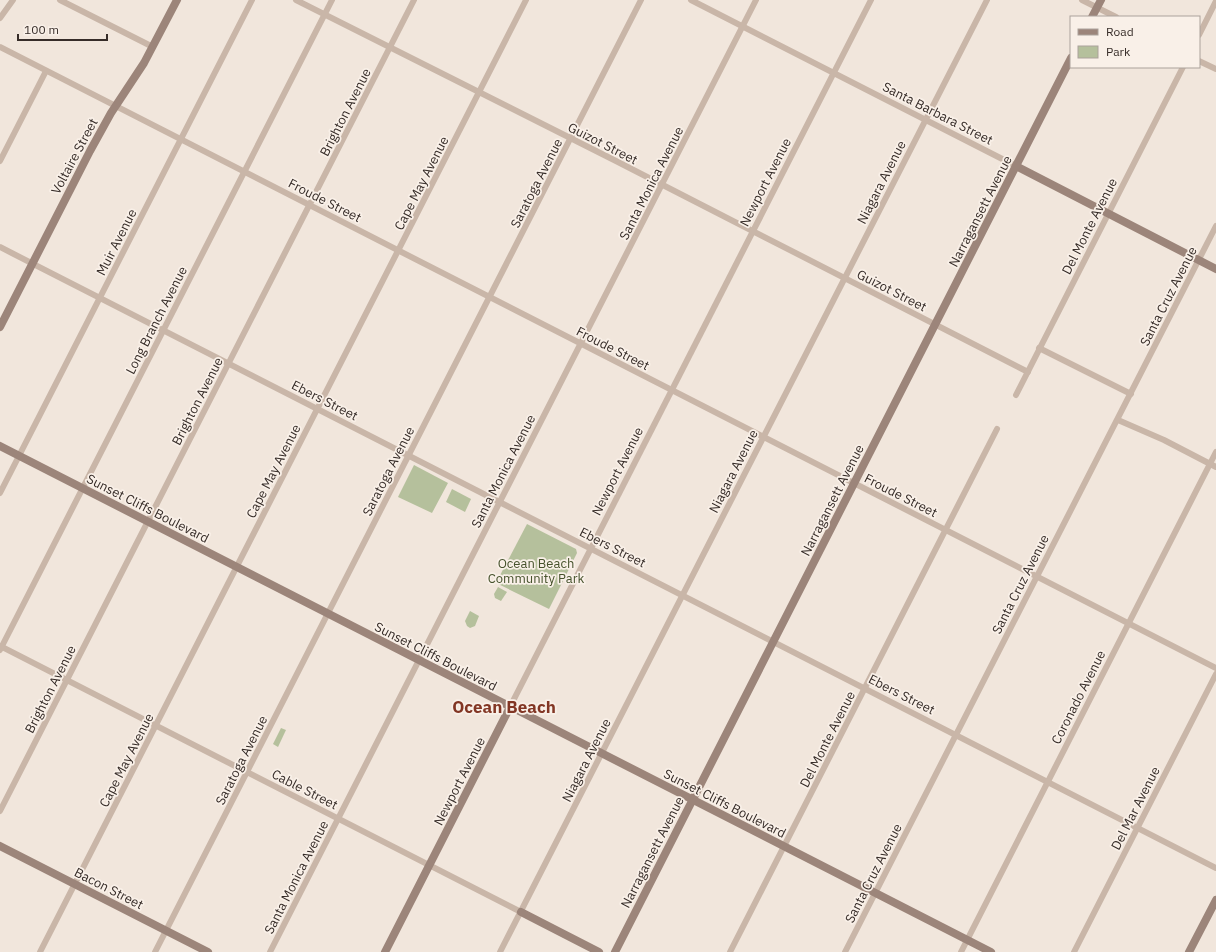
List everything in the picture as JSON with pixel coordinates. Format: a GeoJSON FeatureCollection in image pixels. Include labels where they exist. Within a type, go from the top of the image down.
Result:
{"type":"FeatureCollection","features":[{"type":"Feature","properties":{"kind":"street"},"geometry":{"type":"LineString","coordinates":[[0,18],[3,9],[13,0]]}},
{"type":"Feature","properties":{"kind":"street"},"geometry":{"type":"LineString","coordinates":[[60,0],[153,47]]}},
{"type":"Feature","properties":{"kind":"street","name":"Voltaire Street"},"geometry":{"type":"LineString","coordinates":[[0,327],[90,150],[115,106],[139,72],[177,0]]}},
{"type":"Feature","properties":{"kind":"street","name":"Muir Avenue"},"geometry":{"type":"LineString","coordinates":[[0,493],[252,0]]}},
{"type":"Feature","properties":{"kind":"street","name":"Guizot Street"},"geometry":{"type":"LineString","coordinates":[[296,0],[1028,372]]}},
{"type":"Feature","properties":{"kind":"street","name":"Long Branch Avenue"},"geometry":{"type":"LineString","coordinates":[[0,648],[332,0]]}},
{"type":"Feature","properties":{"kind":"street","name":"Brighton Avenue"},"geometry":{"type":"LineString","coordinates":[[0,811],[311,205],[414,0]]}},
{"type":"Feature","properties":{"kind":"street","name":"Cape May Avenue"},"geometry":{"type":"LineString","coordinates":[[40,952],[526,0]]}},
{"type":"Feature","properties":{"kind":"street","name":"Saratoga Avenue"},"geometry":{"type":"LineString","coordinates":[[155,952],[641,0]]}},
{"type":"Feature","properties":{"kind":"street","name":"Santa Barbara Street"},"geometry":{"type":"LineString","coordinates":[[691,0],[1216,269]]}},
{"type":"Feature","properties":{"kind":"street","name":"Santa Monica Avenue"},"geometry":{"type":"LineString","coordinates":[[270,952],[756,0]]}},
{"type":"Feature","properties":{"kind":"street","name":"Newport Avenue"},"geometry":{"type":"LineString","coordinates":[[385,952],[871,0]]}},
{"type":"Feature","properties":{"kind":"street","name":"Niagara Avenue"},"geometry":{"type":"LineString","coordinates":[[500,952],[987,0]]}},
{"type":"Feature","properties":{"kind":"street"},"geometry":{"type":"LineString","coordinates":[[1082,0],[1099,4],[1115,16]]}},
{"type":"Feature","properties":{"kind":"street"},"geometry":{"type":"LineString","coordinates":[[1200,33],[1216,1]]}},
{"type":"Feature","properties":{"kind":"street"},"geometry":{"type":"LineString","coordinates":[[1093,16],[1099,4]]}},
{"type":"Feature","properties":{"kind":"street","name":"Froude Street"},"geometry":{"type":"LineString","coordinates":[[0,47],[181,138],[580,344],[1216,668]]}},
{"type":"Feature","properties":{"kind":"street","name":"Narragansett Avenue"},"geometry":{"type":"LineString","coordinates":[[615,952],[1070,60]]}},
{"type":"Feature","properties":{"kind":"street"},"geometry":{"type":"LineString","coordinates":[[1200,62],[1216,70]]}},
{"type":"Feature","properties":{"kind":"street","name":"Del Monte Avenue"},"geometry":{"type":"LineString","coordinates":[[1016,395],[1182,68]]}},
{"type":"Feature","properties":{"kind":"street"},"geometry":{"type":"LineString","coordinates":[[0,161],[46,70]]}},
{"type":"Feature","properties":{"kind":"street","name":"Santa Cruz Avenue"},"geometry":{"type":"LineString","coordinates":[[845,952],[1216,226]]}},
{"type":"Feature","properties":{"kind":"street","name":"Ebers Street"},"geometry":{"type":"LineString","coordinates":[[0,247],[318,408],[408,456],[1216,868]]}},
{"type":"Feature","properties":{"kind":"street"},"geometry":{"type":"LineString","coordinates":[[1039,348],[1131,394]]}},
{"type":"Feature","properties":{"kind":"street"},"geometry":{"type":"LineString","coordinates":[[1118,420],[1164,440],[1216,467]]}},
{"type":"Feature","properties":{"kind":"street","name":"Del Monte Avenue"},"geometry":{"type":"LineString","coordinates":[[730,952],[997,429]]}},
{"type":"Feature","properties":{"kind":"street","name":"Sunset Cliffs Boulevard"},"geometry":{"type":"LineString","coordinates":[[0,446],[991,952]]}},
{"type":"Feature","properties":{"kind":"street","name":"Coronado Avenue"},"geometry":{"type":"LineString","coordinates":[[961,952],[1127,623],[1216,452]]}},
{"type":"Feature","properties":{"kind":"street","name":"Cable Street"},"geometry":{"type":"LineString","coordinates":[[0,648],[156,725],[599,952]]}},
{"type":"Feature","properties":{"kind":"street","name":"Del Mar Avenue"},"geometry":{"type":"LineString","coordinates":[[1074,952],[1216,674]]}},
{"type":"Feature","properties":{"kind":"street","name":"Bacon Street"},"geometry":{"type":"LineString","coordinates":[[0,846],[208,952]]}},
{"type":"Feature","properties":{"kind":"street"},"geometry":{"type":"LineString","coordinates":[[1189,952],[1216,900]]}},
{"type":"Feature","properties":{"kind":"green space"},"geometry":{"type":"Polygon","coordinates":[[[414,465],[448,483],[432,513],[398,497],[414,465]]]}},
{"type":"Feature","properties":{"kind":"green space"},"geometry":{"type":"Polygon","coordinates":[[[452,489],[471,499],[465,512],[446,502],[452,489]]]}},
{"type":"Feature","properties":{"kind":"green space","name":"Ocean Beach Community Park"},"geometry":{"type":"Polygon","coordinates":[[[527,524],[576,549],[577,553],[549,609],[496,583],[527,524]]]}},
{"type":"Feature","properties":{"kind":"green space"},"geometry":{"type":"Polygon","coordinates":[[[498,587],[507,592],[501,601],[495,598],[494,594],[498,587]]]}},
{"type":"Feature","properties":{"kind":"green space"},"geometry":{"type":"Polygon","coordinates":[[[470,611],[479,616],[475,626],[470,628],[467,626],[465,621],[470,611]]]}},
{"type":"Feature","properties":{"kind":"green space"},"geometry":{"type":"Polygon","coordinates":[[[281,728],[286,730],[278,747],[273,744],[281,728]]]}},
{"type":"Feature","properties":{"kind":"district","name":"Ocean Beach"},"geometry":{"type":"Point","coordinates":[504,707]}}]}
